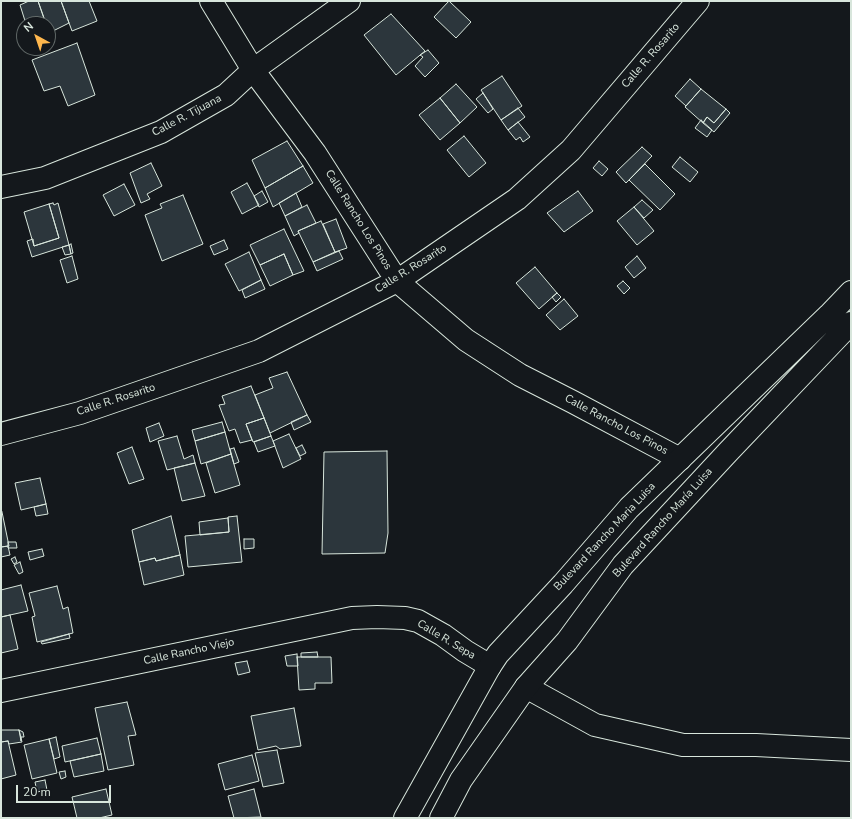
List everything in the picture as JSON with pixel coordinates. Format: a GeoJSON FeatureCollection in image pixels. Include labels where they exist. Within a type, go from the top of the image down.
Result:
{"type":"FeatureCollection","features":[{"type":"Feature","properties":{"kind":"street","name":"Calle Rancho Los Pinos"},"geometry":{"type":"LineString","coordinates":[[211,1],[253,70],[315,153],[397,281],[466,340],[520,375],[680,459]]}},
{"type":"Feature","properties":{"kind":"street","name":"Calle R. Tijuana"},"geometry":{"type":"LineString","coordinates":[[1,187],[45,178],[161,132],[226,95],[253,70],[349,1]]}},
{"type":"Feature","properties":{"kind":"street","name":"Calle R. Rosarito"},"geometry":{"type":"LineString","coordinates":[[1,434],[80,413],[259,351],[397,281],[517,199],[571,150],[698,1]]}},
{"type":"Feature","properties":{"kind":"street","name":"Bulevard Rancho Maria Luisa"},"geometry":{"type":"LineString","coordinates":[[405,818],[498,654],[563,584],[629,508],[829,316],[851,292]]}},
{"type":"Feature","properties":{"kind":"street","name":"Bulevard Rancho María Luisa"},"geometry":{"type":"LineString","coordinates":[[441,818],[461,780],[526,687],[567,641],[623,565],[851,323]]}},
{"type":"Feature","properties":{"kind":"street","name":"Calle R. Sepa"},"geometry":{"type":"LineString","coordinates":[[377,617],[405,618],[418,621],[443,635],[465,651],[490,666]]}},
{"type":"Feature","properties":{"kind":"street","name":"Calle Rancho Viejo"},"geometry":{"type":"LineString","coordinates":[[1,691],[352,618],[377,617]]}},
{"type":"Feature","properties":{"kind":"street"},"geometry":{"type":"LineString","coordinates":[[526,687],[595,724],[683,745],[851,750]]}},
{"type":"Feature","properties":{"kind":"building"},"geometry":{"type":"Polygon","coordinates":[[[29,1],[38,1],[43,16],[23,16],[20,5],[29,1]]]}},
{"type":"Feature","properties":{"kind":"building"},"geometry":{"type":"Polygon","coordinates":[[[38,1],[61,1],[69,23],[56,30],[56,16],[43,16],[38,1]]]}},
{"type":"Feature","properties":{"kind":"building"},"geometry":{"type":"Polygon","coordinates":[[[61,1],[89,1],[97,21],[72,31],[61,1]]]}},
{"type":"Feature","properties":{"kind":"building"},"geometry":{"type":"Polygon","coordinates":[[[449,1],[471,22],[456,38],[434,17],[449,1]]]}},
{"type":"Feature","properties":{"kind":"building"},"geometry":{"type":"Polygon","coordinates":[[[391,14],[425,51],[396,75],[364,35],[391,14]]]}},
{"type":"Feature","properties":{"kind":"building"},"geometry":{"type":"Polygon","coordinates":[[[77,43],[95,95],[68,106],[60,86],[44,91],[32,60],[43,56],[56,56],[56,51],[77,43]]]}},
{"type":"Feature","properties":{"kind":"building"},"geometry":{"type":"Polygon","coordinates":[[[428,50],[439,63],[425,77],[415,66],[423,57],[420,55],[428,50]]]}},
{"type":"Feature","properties":{"kind":"building"},"geometry":{"type":"Polygon","coordinates":[[[502,76],[522,106],[501,120],[481,90],[502,76]]]}},
{"type":"Feature","properties":{"kind":"building"},"geometry":{"type":"Polygon","coordinates":[[[690,79],[701,89],[686,106],[675,96],[690,79]]]}},
{"type":"Feature","properties":{"kind":"building"},"geometry":{"type":"Polygon","coordinates":[[[456,84],[477,107],[460,123],[440,98],[456,84]]]}},
{"type":"Feature","properties":{"kind":"building"},"geometry":{"type":"Polygon","coordinates":[[[701,89],[726,109],[714,123],[707,117],[703,123],[685,107],[701,89]]]}},
{"type":"Feature","properties":{"kind":"building"},"geometry":{"type":"Polygon","coordinates":[[[483,93],[493,109],[488,113],[476,99],[483,93]]]}},
{"type":"Feature","properties":{"kind":"building"},"geometry":{"type":"Polygon","coordinates":[[[440,98],[460,123],[440,140],[419,115],[440,98]]]}},
{"type":"Feature","properties":{"kind":"building"},"geometry":{"type":"Polygon","coordinates":[[[518,108],[525,117],[508,130],[501,120],[518,108]]]}},
{"type":"Feature","properties":{"kind":"building"},"geometry":{"type":"Polygon","coordinates":[[[726,109],[730,113],[714,132],[703,123],[707,117],[714,123],[726,109]]]}},
{"type":"Feature","properties":{"kind":"building"},"geometry":{"type":"Polygon","coordinates":[[[701,120],[712,130],[707,137],[695,128],[701,120]]]}},
{"type":"Feature","properties":{"kind":"building"},"geometry":{"type":"Polygon","coordinates":[[[518,122],[530,137],[523,142],[520,137],[516,140],[508,130],[518,122]]]}},
{"type":"Feature","properties":{"kind":"building"},"geometry":{"type":"Polygon","coordinates":[[[464,136],[486,163],[469,177],[447,150],[464,136]]]}},
{"type":"Feature","properties":{"kind":"building"},"geometry":{"type":"Polygon","coordinates":[[[287,141],[303,166],[265,188],[252,160],[287,141]]]}},
{"type":"Feature","properties":{"kind":"building"},"geometry":{"type":"Polygon","coordinates":[[[642,147],[652,156],[626,183],[616,172],[642,147]]]}},
{"type":"Feature","properties":{"kind":"building"},"geometry":{"type":"Polygon","coordinates":[[[680,157],[698,172],[690,182],[672,167],[680,157]]]}},
{"type":"Feature","properties":{"kind":"building"},"geometry":{"type":"Polygon","coordinates":[[[599,161],[608,169],[602,176],[593,168],[599,161]]]}},
{"type":"Feature","properties":{"kind":"building"},"geometry":{"type":"Polygon","coordinates":[[[151,163],[162,186],[147,194],[150,199],[141,203],[130,173],[151,163]]]}},
{"type":"Feature","properties":{"kind":"building"},"geometry":{"type":"Polygon","coordinates":[[[645,164],[675,194],[660,210],[629,180],[645,164]]]}},
{"type":"Feature","properties":{"kind":"building"},"geometry":{"type":"Polygon","coordinates":[[[303,166],[313,183],[273,207],[265,188],[303,166]]]}},
{"type":"Feature","properties":{"kind":"building"},"geometry":{"type":"Polygon","coordinates":[[[247,183],[259,205],[242,214],[231,192],[247,183]]]}},
{"type":"Feature","properties":{"kind":"building"},"geometry":{"type":"Polygon","coordinates":[[[124,184],[135,205],[114,216],[103,195],[124,184]]]}},
{"type":"Feature","properties":{"kind":"building"},"geometry":{"type":"Polygon","coordinates":[[[262,191],[268,202],[259,207],[254,196],[262,191]]]}},
{"type":"Feature","properties":{"kind":"building"},"geometry":{"type":"Polygon","coordinates":[[[578,191],[593,211],[564,232],[547,213],[578,191]]]}},
{"type":"Feature","properties":{"kind":"building"},"geometry":{"type":"Polygon","coordinates":[[[296,193],[302,207],[285,216],[279,203],[296,193]]]}},
{"type":"Feature","properties":{"kind":"building"},"geometry":{"type":"Polygon","coordinates":[[[183,195],[203,244],[162,261],[145,215],[162,208],[160,204],[183,195]]]}},
{"type":"Feature","properties":{"kind":"building"},"geometry":{"type":"Polygon","coordinates":[[[642,200],[653,210],[644,218],[634,207],[642,200]]]}},
{"type":"Feature","properties":{"kind":"building"},"geometry":{"type":"Polygon","coordinates":[[[53,203],[54,205],[58,203],[69,245],[32,257],[27,241],[33,239],[34,246],[59,238],[49,204],[53,203]]]}},
{"type":"Feature","properties":{"kind":"building"},"geometry":{"type":"Polygon","coordinates":[[[49,204],[59,238],[34,246],[24,212],[49,204]]]}},
{"type":"Feature","properties":{"kind":"building"},"geometry":{"type":"Polygon","coordinates":[[[307,205],[316,223],[298,231],[299,233],[294,236],[285,216],[307,205]]]}},
{"type":"Feature","properties":{"kind":"building"},"geometry":{"type":"Polygon","coordinates":[[[634,207],[654,231],[637,245],[617,221],[634,207]]]}},
{"type":"Feature","properties":{"kind":"building"},"geometry":{"type":"Polygon","coordinates":[[[336,219],[347,248],[335,252],[323,224],[336,219]]]}},
{"type":"Feature","properties":{"kind":"building"},"geometry":{"type":"Polygon","coordinates":[[[321,221],[335,252],[313,262],[298,231],[321,221]]]}},
{"type":"Feature","properties":{"kind":"building"},"geometry":{"type":"Polygon","coordinates":[[[284,229],[304,271],[293,275],[284,254],[260,265],[250,245],[284,229]]]}},
{"type":"Feature","properties":{"kind":"building"},"geometry":{"type":"Polygon","coordinates":[[[224,240],[228,249],[214,255],[210,246],[224,240]]]}},
{"type":"Feature","properties":{"kind":"building"},"geometry":{"type":"Polygon","coordinates":[[[71,244],[73,253],[71,254],[69,245],[71,244]]]}},
{"type":"Feature","properties":{"kind":"building"},"geometry":{"type":"Polygon","coordinates":[[[69,245],[71,254],[65,255],[62,247],[69,245]]]}},
{"type":"Feature","properties":{"kind":"building"},"geometry":{"type":"Polygon","coordinates":[[[339,251],[343,259],[317,271],[313,262],[339,251]]]}},
{"type":"Feature","properties":{"kind":"building"},"geometry":{"type":"Polygon","coordinates":[[[249,252],[261,280],[239,291],[225,264],[249,252]]]}},
{"type":"Feature","properties":{"kind":"building"},"geometry":{"type":"Polygon","coordinates":[[[284,254],[293,275],[270,286],[260,265],[284,254]]]}},
{"type":"Feature","properties":{"kind":"building"},"geometry":{"type":"Polygon","coordinates":[[[72,256],[78,279],[67,283],[60,260],[72,256]]]}},
{"type":"Feature","properties":{"kind":"building"},"geometry":{"type":"Polygon","coordinates":[[[637,256],[646,268],[634,278],[625,267],[637,256]]]}},
{"type":"Feature","properties":{"kind":"building"},"geometry":{"type":"Polygon","coordinates":[[[535,267],[557,293],[539,309],[516,283],[535,267]]]}},
{"type":"Feature","properties":{"kind":"building"},"geometry":{"type":"Polygon","coordinates":[[[261,280],[265,289],[245,298],[242,290],[261,280]]]}},
{"type":"Feature","properties":{"kind":"building"},"geometry":{"type":"Polygon","coordinates":[[[623,281],[630,288],[624,294],[617,286],[623,281]]]}},
{"type":"Feature","properties":{"kind":"building"},"geometry":{"type":"Polygon","coordinates":[[[557,293],[561,297],[556,302],[552,297],[557,293]]]}},
{"type":"Feature","properties":{"kind":"building"},"geometry":{"type":"Polygon","coordinates":[[[564,299],[578,316],[560,330],[546,315],[564,299]]]}},
{"type":"Feature","properties":{"kind":"building"},"geometry":{"type":"Polygon","coordinates":[[[287,372],[307,415],[270,433],[255,395],[273,388],[269,378],[287,372]]]}},
{"type":"Feature","properties":{"kind":"building"},"geometry":{"type":"Polygon","coordinates":[[[251,386],[264,418],[246,424],[252,440],[240,443],[235,429],[229,431],[219,405],[225,404],[222,396],[251,386]]]}},
{"type":"Feature","properties":{"kind":"building"},"geometry":{"type":"Polygon","coordinates":[[[307,415],[311,422],[294,430],[291,422],[307,415]]]}},
{"type":"Feature","properties":{"kind":"building"},"geometry":{"type":"Polygon","coordinates":[[[264,418],[271,436],[253,442],[246,424],[264,418]]]}},
{"type":"Feature","properties":{"kind":"building"},"geometry":{"type":"Polygon","coordinates":[[[222,422],[225,432],[195,441],[192,430],[222,422]]]}},
{"type":"Feature","properties":{"kind":"building"},"geometry":{"type":"Polygon","coordinates":[[[159,423],[164,436],[150,442],[146,428],[159,423]]]}},
{"type":"Feature","properties":{"kind":"building"},"geometry":{"type":"Polygon","coordinates":[[[225,432],[231,454],[201,464],[195,441],[225,432]]]}},
{"type":"Feature","properties":{"kind":"building"},"geometry":{"type":"Polygon","coordinates":[[[289,434],[301,459],[283,468],[273,441],[289,434]]]}},
{"type":"Feature","properties":{"kind":"building"},"geometry":{"type":"Polygon","coordinates":[[[177,436],[184,459],[193,455],[195,463],[167,470],[158,441],[177,436]]]}},
{"type":"Feature","properties":{"kind":"building"},"geometry":{"type":"Polygon","coordinates":[[[271,436],[275,446],[258,452],[254,442],[271,436]]]}},
{"type":"Feature","properties":{"kind":"building"},"geometry":{"type":"Polygon","coordinates":[[[302,445],[306,453],[300,456],[296,448],[302,445]]]}},
{"type":"Feature","properties":{"kind":"building"},"geometry":{"type":"Polygon","coordinates":[[[132,447],[144,479],[129,484],[117,453],[132,447]]]}},
{"type":"Feature","properties":{"kind":"building"},"geometry":{"type":"Polygon","coordinates":[[[234,448],[239,462],[234,464],[230,449],[234,448]]]}},
{"type":"Feature","properties":{"kind":"building"},"geometry":{"type":"Polygon","coordinates":[[[387,451],[388,533],[385,553],[322,554],[324,452],[387,451]]]}},
{"type":"Feature","properties":{"kind":"building"},"geometry":{"type":"Polygon","coordinates":[[[231,454],[240,485],[215,493],[206,463],[231,454]]]}},
{"type":"Feature","properties":{"kind":"building"},"geometry":{"type":"Polygon","coordinates":[[[195,463],[205,496],[182,501],[174,468],[195,463]]]}},
{"type":"Feature","properties":{"kind":"building"},"geometry":{"type":"Polygon","coordinates":[[[40,478],[46,504],[21,510],[15,483],[40,478]]]}},
{"type":"Feature","properties":{"kind":"building"},"geometry":{"type":"Polygon","coordinates":[[[46,504],[48,514],[36,516],[34,507],[46,504]]]}},
{"type":"Feature","properties":{"kind":"building"},"geometry":{"type":"Polygon","coordinates":[[[2,512],[9,546],[1,547],[1,513],[2,512]]]}},
{"type":"Feature","properties":{"kind":"building"},"geometry":{"type":"Polygon","coordinates":[[[171,516],[180,555],[156,561],[155,558],[139,562],[132,530],[171,516]]]}},
{"type":"Feature","properties":{"kind":"building"},"geometry":{"type":"Polygon","coordinates":[[[237,516],[242,562],[188,567],[185,536],[229,532],[228,517],[237,516]]]}},
{"type":"Feature","properties":{"kind":"building"},"geometry":{"type":"Polygon","coordinates":[[[228,518],[229,532],[200,535],[199,522],[228,518]]]}},
{"type":"Feature","properties":{"kind":"building"},"geometry":{"type":"Polygon","coordinates":[[[244,539],[254,539],[254,548],[244,549],[244,539]]]}},
{"type":"Feature","properties":{"kind":"building"},"geometry":{"type":"Polygon","coordinates":[[[8,542],[16,542],[17,548],[8,548],[8,542]]]}},
{"type":"Feature","properties":{"kind":"building"},"geometry":{"type":"Polygon","coordinates":[[[8,546],[10,555],[1,557],[1,547],[8,546]]]}},
{"type":"Feature","properties":{"kind":"building"},"geometry":{"type":"Polygon","coordinates":[[[42,549],[44,556],[30,560],[28,552],[42,549]]]}},
{"type":"Feature","properties":{"kind":"building"},"geometry":{"type":"Polygon","coordinates":[[[180,555],[184,575],[144,585],[139,562],[155,558],[156,561],[180,555]]]}},
{"type":"Feature","properties":{"kind":"building"},"geometry":{"type":"Polygon","coordinates":[[[15,557],[17,562],[14,564],[11,559],[15,557]]]}},
{"type":"Feature","properties":{"kind":"building"},"geometry":{"type":"Polygon","coordinates":[[[20,562],[23,572],[19,574],[14,565],[20,562]]]}},
{"type":"Feature","properties":{"kind":"building"},"geometry":{"type":"Polygon","coordinates":[[[21,585],[28,611],[1,617],[1,590],[21,585]]]}},
{"type":"Feature","properties":{"kind":"building"},"geometry":{"type":"Polygon","coordinates":[[[57,586],[63,609],[68,607],[73,633],[37,642],[32,617],[35,616],[29,593],[57,586]]]}},
{"type":"Feature","properties":{"kind":"building"},"geometry":{"type":"Polygon","coordinates":[[[10,615],[18,649],[1,653],[1,617],[10,615]]]}},
{"type":"Feature","properties":{"kind":"building"},"geometry":{"type":"Polygon","coordinates":[[[69,634],[70,638],[42,644],[41,642],[69,634]]]}},
{"type":"Feature","properties":{"kind":"building"},"geometry":{"type":"Polygon","coordinates":[[[317,652],[318,657],[301,657],[301,653],[317,652]]]}},
{"type":"Feature","properties":{"kind":"building"},"geometry":{"type":"Polygon","coordinates":[[[297,654],[298,666],[287,666],[285,656],[297,654]]]}},
{"type":"Feature","properties":{"kind":"building"},"geometry":{"type":"Polygon","coordinates":[[[297,657],[331,657],[332,683],[315,683],[315,689],[299,690],[297,657]]]}},
{"type":"Feature","properties":{"kind":"building"},"geometry":{"type":"Polygon","coordinates":[[[247,661],[250,672],[238,675],[235,663],[247,661]]]}},
{"type":"Feature","properties":{"kind":"building"},"geometry":{"type":"Polygon","coordinates":[[[127,702],[136,735],[128,736],[134,765],[108,770],[95,708],[127,702]]]}},
{"type":"Feature","properties":{"kind":"building"},"geometry":{"type":"Polygon","coordinates":[[[294,708],[301,746],[280,749],[276,746],[258,750],[251,716],[294,708]]]}},
{"type":"Feature","properties":{"kind":"building"},"geometry":{"type":"Polygon","coordinates":[[[1,730],[19,730],[22,742],[9,744],[8,741],[1,742],[1,730]]]}},
{"type":"Feature","properties":{"kind":"building"},"geometry":{"type":"Polygon","coordinates":[[[19,730],[23,732],[24,737],[21,737],[21,741],[19,730]]]}},
{"type":"Feature","properties":{"kind":"building"},"geometry":{"type":"Polygon","coordinates":[[[56,737],[60,757],[54,759],[49,739],[56,737]]]}},
{"type":"Feature","properties":{"kind":"building"},"geometry":{"type":"Polygon","coordinates":[[[97,738],[101,754],[65,762],[62,746],[97,738]]]}},
{"type":"Feature","properties":{"kind":"building"},"geometry":{"type":"Polygon","coordinates":[[[49,739],[57,773],[32,779],[24,745],[49,739]]]}},
{"type":"Feature","properties":{"kind":"building"},"geometry":{"type":"Polygon","coordinates":[[[8,741],[16,775],[1,779],[1,742],[8,741]]]}},
{"type":"Feature","properties":{"kind":"building"},"geometry":{"type":"Polygon","coordinates":[[[277,750],[284,783],[263,787],[255,753],[277,750]]]}},
{"type":"Feature","properties":{"kind":"building"},"geometry":{"type":"Polygon","coordinates":[[[101,754],[104,771],[74,777],[70,761],[101,754]]]}},
{"type":"Feature","properties":{"kind":"building"},"geometry":{"type":"Polygon","coordinates":[[[252,755],[259,781],[225,790],[218,764],[252,755]]]}},
{"type":"Feature","properties":{"kind":"building"},"geometry":{"type":"Polygon","coordinates":[[[65,771],[66,777],[61,779],[59,772],[65,771]]]}},
{"type":"Feature","properties":{"kind":"building"},"geometry":{"type":"Polygon","coordinates":[[[45,780],[47,790],[37,792],[35,782],[45,780]]]}},
{"type":"Feature","properties":{"kind":"building"},"geometry":{"type":"Polygon","coordinates":[[[106,789],[112,815],[99,818],[77,818],[72,797],[106,789]]]}},
{"type":"Feature","properties":{"kind":"building"},"geometry":{"type":"Polygon","coordinates":[[[254,789],[261,817],[234,818],[228,796],[254,789]]]}}]}
